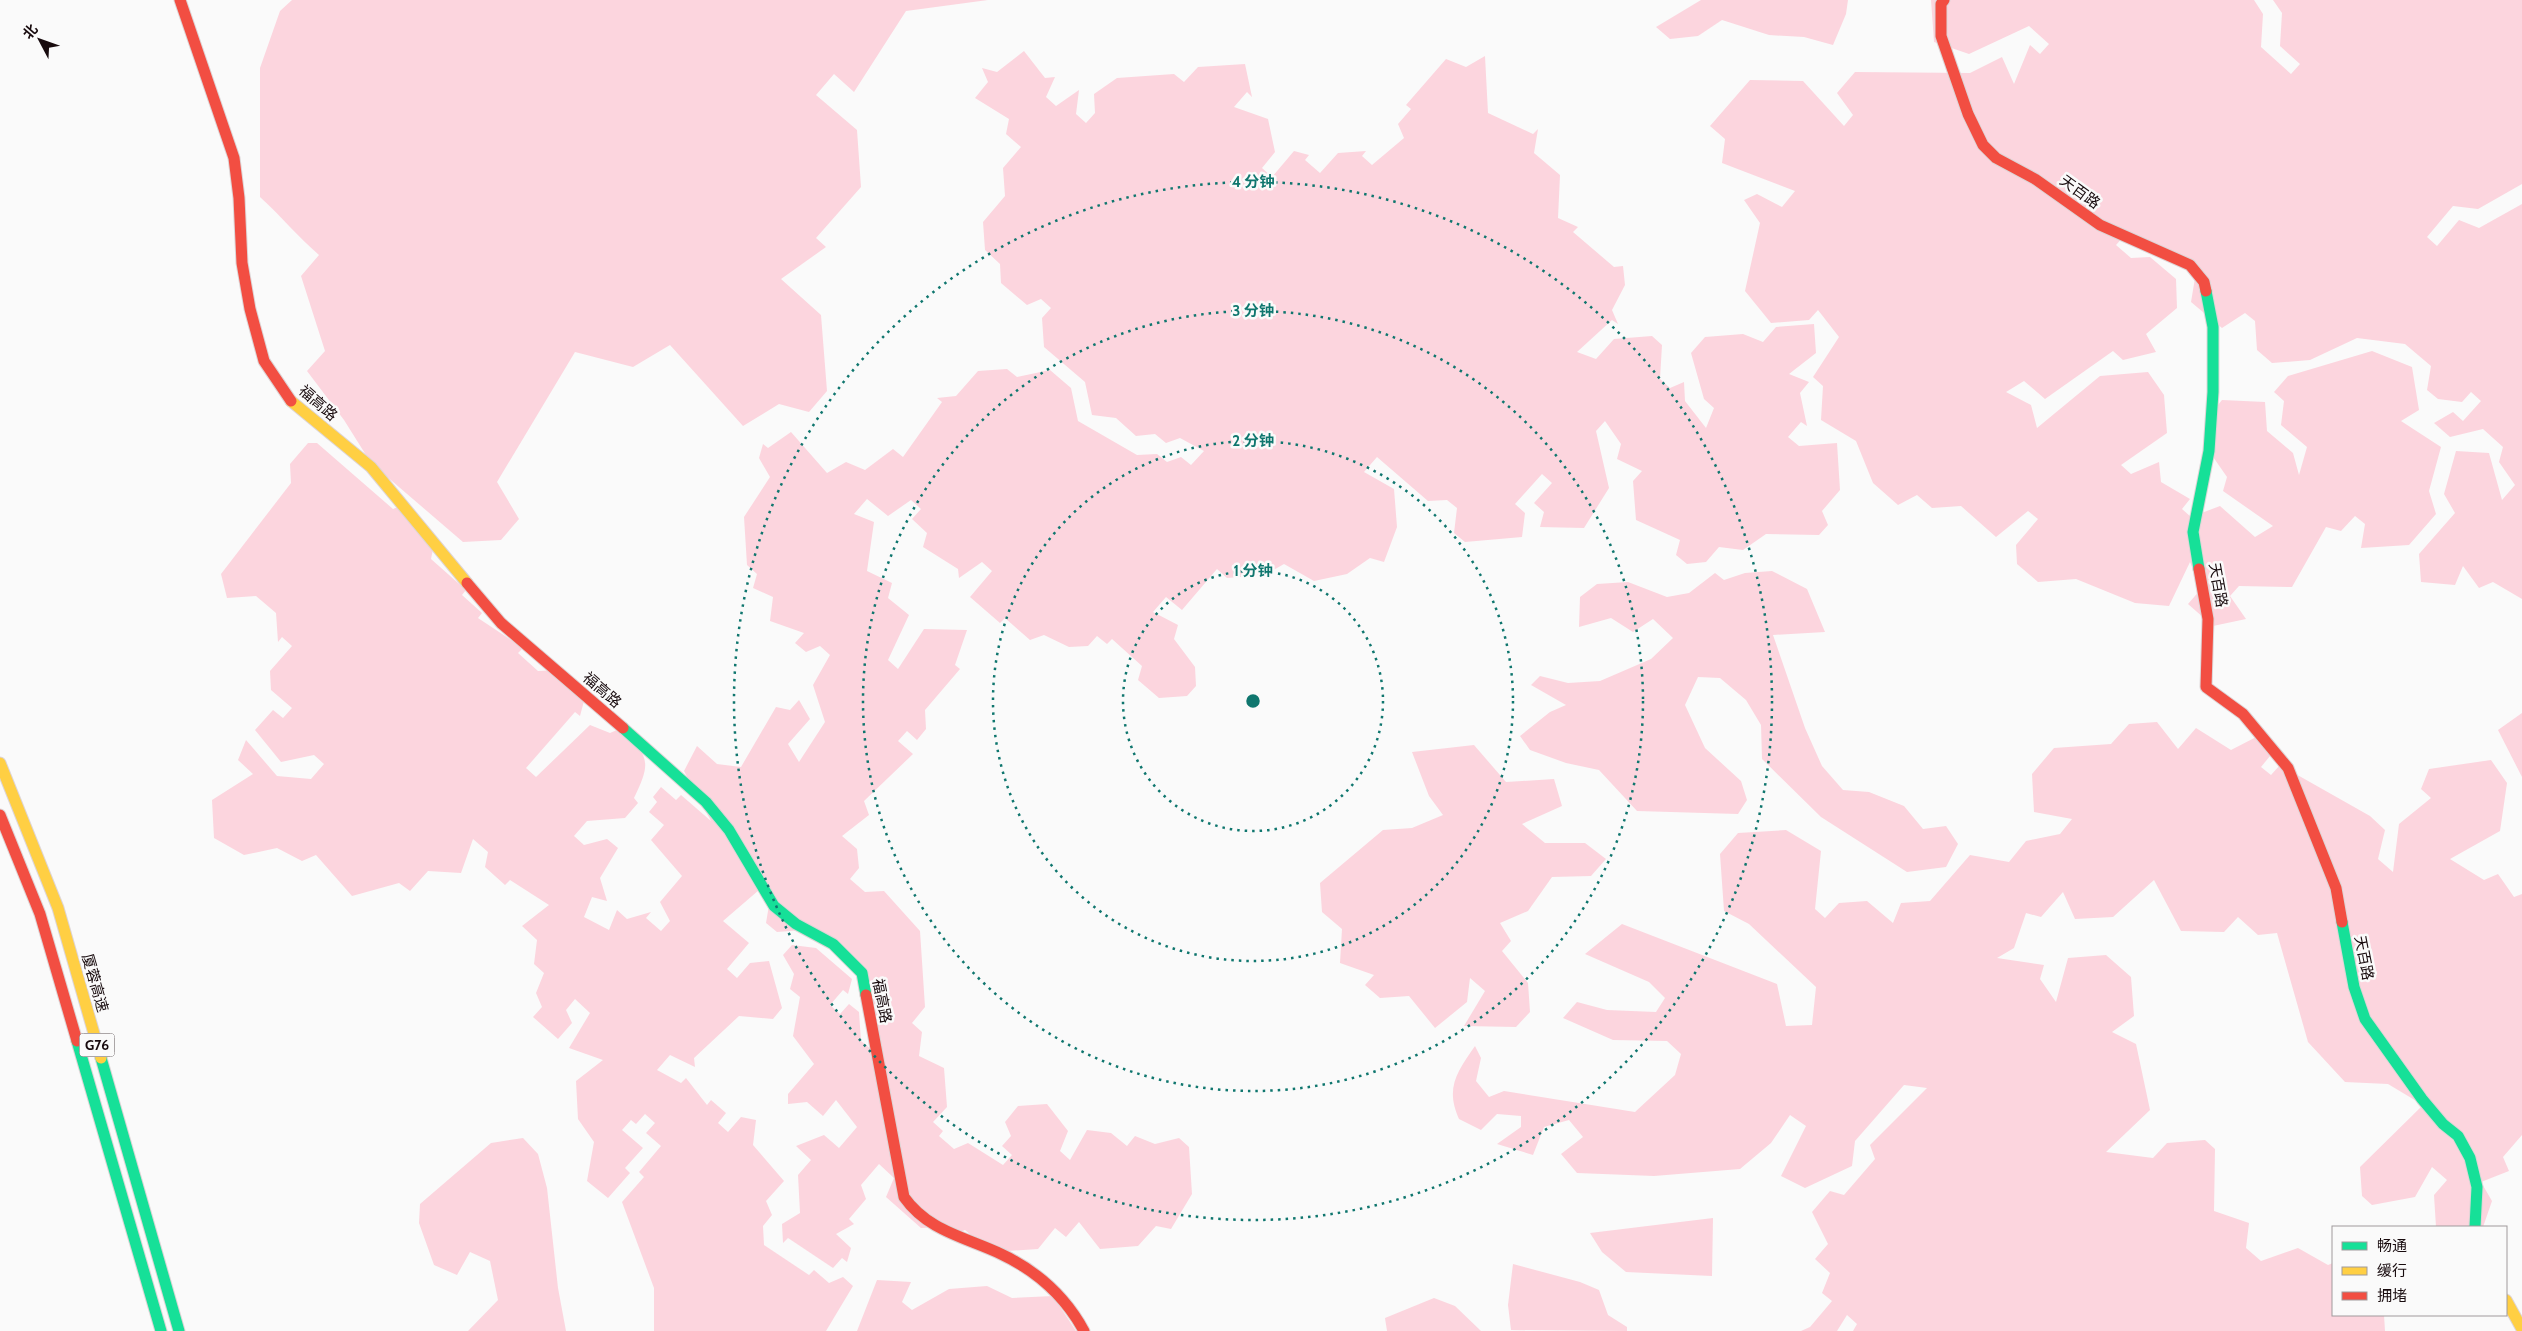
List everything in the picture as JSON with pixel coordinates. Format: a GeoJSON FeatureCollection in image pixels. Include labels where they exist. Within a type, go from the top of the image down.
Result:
{"type":"FeatureCollection","features":[{"type":"Feature","properties":{"kind":"main road","name":"福高路"},"geometry":{"type":"LineString","coordinates":[[180,0],[234,158],[239,198],[242,263],[250,309],[264,360],[288,398],[372,467],[501,623],[680,777],[706,802],[729,830],[774,906],[796,924],[833,944],[862,973],[904,1197],[910,1209],[930,1224],[1002,1254],[1037,1275],[1068,1302],[1084,1331]]}},
{"type":"Feature","properties":{"kind":"main road","name":"天百路"},"geometry":{"type":"LineString","coordinates":[[1944,0],[1942,4],[1941,36],[1968,114],[1983,145],[1996,158],[2036,179],[2100,225],[2190,264],[2204,282],[2213,327],[2213,392],[2209,451],[2194,532],[2208,618],[2206,687],[2244,714],[2288,768],[2336,888],[2354,987],[2365,1019],[2422,1099],[2443,1124],[2458,1136],[2470,1158],[2477,1187],[2475,1226]]}},
{"type":"Feature","properties":{"kind":"main road","name":"厦蓉高速"},"geometry":{"type":"LineString","coordinates":[[0,763],[58,908],[179,1331]]}},
{"type":"Feature","properties":{"kind":"main road","name":"G76"},"geometry":{"type":"LineString","coordinates":[[0,815],[40,914],[161,1331]]}},
{"type":"Feature","properties":{"kind":"main road"},"geometry":{"type":"LineString","coordinates":[[2507,1302],[2522,1329]]}},
{"type":"Feature","properties":{"kind":"shaded area"},"geometry":{"type":"Polygon","coordinates":[[[292,0],[988,0],[906,11],[854,92],[834,74],[816,95],[857,130],[861,187],[816,238],[826,247],[781,279],[821,315],[827,391],[809,412],[779,404],[743,426],[670,345],[633,367],[575,352],[497,482],[519,519],[501,540],[463,542],[371,463],[344,420],[307,371],[325,351],[301,276],[319,255],[260,197],[260,68],[280,11],[292,0]]]}},
{"type":"Feature","properties":{"kind":"shaded area"},"geometry":{"type":"Polygon","coordinates":[[[1701,0],[1848,0],[1846,14],[1833,45],[1804,37],[1769,35],[1722,20],[1698,36],[1670,39],[1656,27],[1701,0]]]}},
{"type":"Feature","properties":{"kind":"shaded area"},"geometry":{"type":"Polygon","coordinates":[[[1931,0],[2254,0],[2263,14],[2261,47],[2291,74],[2300,64],[2280,46],[2282,13],[2273,0],[2522,0],[2522,184],[2478,209],[2453,206],[2427,237],[2437,246],[2459,220],[2479,228],[2522,204],[2522,599],[2493,582],[2479,588],[2463,566],[2455,585],[2421,582],[2419,554],[2455,513],[2444,494],[2456,451],[2489,453],[2502,500],[2515,485],[2499,462],[2503,447],[2483,429],[2450,437],[2434,423],[2453,412],[2463,421],[2481,401],[2471,392],[2462,402],[2438,399],[2427,390],[2431,366],[2405,344],[2357,338],[2310,360],[2272,363],[2257,350],[2255,321],[2245,313],[2222,328],[2191,302],[2195,278],[2154,242],[2125,235],[2116,245],[2131,258],[2150,257],[2176,279],[2177,308],[2146,334],[2156,352],[2123,360],[2113,351],[2045,399],[2024,381],[2006,392],[2031,405],[2037,428],[2100,376],[2148,372],[2164,395],[2167,433],[2121,465],[2131,474],[2159,462],[2161,482],[2190,499],[2182,509],[2191,517],[2220,506],[2255,537],[2273,526],[2223,491],[2227,477],[2211,454],[2209,416],[2222,400],[2265,402],[2267,431],[2293,453],[2299,475],[2307,447],[2281,425],[2284,401],[2274,392],[2288,376],[2372,351],[2412,367],[2419,410],[2401,421],[2441,447],[2429,491],[2436,514],[2409,545],[2361,548],[2365,524],[2355,516],[2341,531],[2326,527],[2292,587],[2239,586],[2230,596],[2246,619],[2213,626],[2188,604],[2201,589],[2190,562],[2169,606],[2135,603],[2076,579],[2038,582],[2017,564],[2016,545],[2038,519],[2028,511],[1996,537],[1961,506],[1932,508],[1917,495],[1898,505],[1873,483],[1856,441],[1821,420],[1823,386],[1813,377],[1839,337],[1818,310],[1809,320],[1771,323],[1745,291],[1760,223],[1744,200],[1757,194],[1782,207],[1795,191],[1722,163],[1725,139],[1710,126],[1750,80],[1803,81],[1844,126],[1853,115],[1837,93],[1855,72],[1970,73],[2002,57],[2014,84],[2030,45],[2040,54],[2049,44],[2029,26],[1969,54],[1934,42],[1931,0]]]}},
{"type":"Feature","properties":{"kind":"shaded area"},"geometry":{"type":"Polygon","coordinates":[[[1024,51],[1045,78],[1055,77],[1046,97],[1056,106],[1079,90],[1076,114],[1086,123],[1095,113],[1094,94],[1117,78],[1174,74],[1184,82],[1198,67],[1245,64],[1252,97],[1247,92],[1234,107],[1268,119],[1275,152],[1262,168],[1272,177],[1294,151],[1309,155],[1305,160],[1320,173],[1338,153],[1366,151],[1362,156],[1372,165],[1404,138],[1398,124],[1411,109],[1406,105],[1446,59],[1466,67],[1485,56],[1488,113],[1533,134],[1538,129],[1534,153],[1560,175],[1558,218],[1578,227],[1573,232],[1614,267],[1623,266],[1625,285],[1612,310],[1618,324],[1612,320],[1577,352],[1596,359],[1614,339],[1652,336],[1662,345],[1660,379],[1670,388],[1684,382],[1685,401],[1706,428],[1714,408],[1704,399],[1691,353],[1705,337],[1743,334],[1763,342],[1776,327],[1814,324],[1816,353],[1789,374],[1809,382],[1800,393],[1807,426],[1801,422],[1788,437],[1799,446],[1837,443],[1840,490],[1822,511],[1828,525],[1819,535],[1766,534],[1743,550],[1719,547],[1706,562],[1687,564],[1676,555],[1680,540],[1636,520],[1633,481],[1642,471],[1617,459],[1621,444],[1605,421],[1596,431],[1609,488],[1584,528],[1540,527],[1544,512],[1534,503],[1552,483],[1542,474],[1515,504],[1525,513],[1522,537],[1465,542],[1454,533],[1457,508],[1447,500],[1428,501],[1377,457],[1364,472],[1394,489],[1397,527],[1384,562],[1370,558],[1347,574],[1314,581],[1284,564],[1265,575],[1227,578],[1217,569],[1182,610],[1166,597],[1153,612],[1178,625],[1174,639],[1195,667],[1196,686],[1187,696],[1159,698],[1138,680],[1142,666],[1112,639],[1107,644],[1097,636],[1088,646],[1069,647],[1044,635],[1030,640],[1005,618],[1000,623],[970,597],[992,571],[982,562],[959,578],[958,569],[923,547],[927,533],[912,519],[921,509],[911,500],[888,516],[867,499],[854,514],[874,522],[867,571],[892,583],[888,598],[909,615],[888,660],[898,669],[924,629],[967,630],[955,665],[960,669],[925,710],[926,729],[917,740],[907,731],[898,741],[913,754],[864,801],[869,815],[842,836],[857,849],[859,868],[850,879],[865,892],[884,891],[920,931],[925,1007],[912,1023],[922,1032],[919,1056],[944,1068],[947,1107],[933,1122],[943,1131],[939,1136],[954,1149],[968,1143],[1003,1165],[1012,1155],[1002,1146],[1011,1136],[1005,1122],[1018,1106],[1047,1104],[1068,1131],[1060,1151],[1070,1160],[1087,1130],[1111,1133],[1127,1146],[1135,1136],[1155,1144],[1179,1138],[1189,1147],[1192,1194],[1171,1229],[1156,1226],[1138,1246],[1100,1249],[1079,1222],[1066,1237],[1055,1228],[1038,1249],[990,1252],[965,1230],[951,1236],[940,1227],[921,1228],[886,1197],[894,1178],[879,1164],[861,1185],[866,1199],[849,1219],[854,1224],[836,1234],[851,1248],[847,1262],[842,1258],[833,1268],[788,1238],[783,1243],[782,1224],[800,1213],[798,1175],[811,1160],[796,1146],[824,1135],[839,1148],[857,1127],[836,1100],[823,1116],[807,1102],[788,1104],[788,1094],[814,1064],[793,1036],[800,997],[790,989],[794,974],[783,955],[792,945],[816,948],[852,979],[848,994],[843,990],[830,1005],[840,1014],[849,1004],[859,1012],[861,1041],[871,1049],[866,973],[815,929],[777,932],[766,923],[770,899],[759,890],[723,921],[749,943],[727,969],[737,978],[750,963],[769,961],[782,1008],[773,1019],[739,1016],[694,1058],[695,1067],[670,1055],[657,1070],[681,1083],[686,1078],[707,1105],[711,1100],[726,1113],[718,1123],[728,1132],[741,1117],[756,1120],[753,1145],[784,1181],[766,1201],[772,1215],[763,1226],[764,1245],[809,1275],[814,1270],[829,1283],[843,1277],[853,1286],[826,1331],[654,1331],[654,1288],[622,1202],[644,1177],[639,1172],[661,1146],[646,1133],[655,1123],[645,1114],[636,1124],[631,1120],[622,1130],[643,1148],[625,1168],[630,1173],[608,1198],[587,1181],[594,1142],[578,1119],[576,1081],[603,1060],[569,1048],[590,1013],[575,999],[566,1010],[572,1023],[558,1039],[533,1017],[542,1007],[536,993],[544,973],[534,964],[537,940],[522,926],[549,905],[510,880],[505,885],[485,867],[488,852],[473,839],[461,873],[428,871],[410,891],[399,883],[352,896],[316,855],[302,861],[277,848],[244,855],[214,838],[212,800],[253,774],[238,760],[246,740],[277,776],[311,779],[324,764],[314,755],[281,762],[255,730],[273,710],[283,718],[292,708],[271,690],[270,671],[292,646],[282,637],[278,642],[276,613],[256,596],[227,598],[221,574],[291,483],[290,464],[308,443],[317,443],[393,509],[407,503],[434,544],[431,559],[466,590],[462,595],[482,613],[478,618],[523,648],[518,653],[538,671],[558,670],[584,701],[580,716],[575,712],[526,768],[536,777],[590,725],[610,733],[624,727],[638,746],[645,761],[645,768],[640,786],[634,798],[638,803],[625,818],[587,821],[574,836],[584,845],[607,839],[618,848],[600,878],[607,901],[592,897],[584,917],[609,930],[617,910],[627,919],[651,912],[646,918],[661,931],[670,921],[660,902],[682,876],[651,840],[664,825],[649,812],[657,802],[653,797],[661,787],[676,800],[681,795],[711,821],[684,771],[697,746],[717,764],[741,767],[776,707],[790,710],[799,700],[810,719],[788,744],[799,762],[825,722],[813,685],[830,655],[820,646],[806,652],[795,643],[804,633],[770,621],[773,597],[753,588],[757,574],[747,565],[744,517],[770,477],[759,458],[763,444],[768,448],[791,432],[827,473],[846,462],[865,470],[893,449],[903,457],[942,402],[937,398],[956,396],[978,371],[1007,369],[1017,377],[1050,370],[1071,388],[1078,421],[1137,455],[1157,454],[1167,462],[1181,457],[1191,465],[1204,451],[1180,438],[1166,443],[1155,434],[1136,436],[1116,418],[1092,415],[1085,382],[1044,347],[1042,318],[1051,308],[1041,299],[1027,305],[1001,283],[1000,264],[985,250],[983,222],[1005,196],[1003,168],[1021,147],[1006,134],[1009,119],[975,98],[988,82],[982,68],[997,72],[1024,51]]]}},
{"type":"Feature","properties":{"kind":"shaded area"},"geometry":{"type":"Polygon","coordinates":[[[1772,571],[1807,589],[1825,632],[1773,635],[1805,728],[1822,766],[1843,790],[1869,792],[1904,806],[1923,829],[1946,826],[1958,844],[1946,867],[1907,872],[1821,817],[1762,759],[1761,725],[1746,700],[1720,678],[1698,677],[1685,705],[1705,748],[1741,781],[1747,800],[1738,814],[1637,811],[1599,770],[1566,763],[1530,750],[1520,736],[1550,712],[1566,705],[1531,685],[1540,676],[1568,683],[1600,681],[1651,659],[1673,638],[1653,619],[1633,632],[1611,618],[1579,627],[1580,597],[1597,584],[1628,582],[1667,597],[1689,593],[1715,573],[1724,580],[1745,573],[1772,571]]]}},
{"type":"Feature","properties":{"kind":"shaded area"},"geometry":{"type":"Polygon","coordinates":[[[2522,713],[2522,777],[2498,730],[2522,713]]]}},
{"type":"Feature","properties":{"kind":"shaded area"},"geometry":{"type":"Polygon","coordinates":[[[2157,722],[2178,749],[2196,728],[2231,750],[2264,733],[2270,756],[2261,767],[2271,775],[2280,765],[2370,816],[2385,830],[2378,859],[2393,872],[2399,824],[2431,798],[2421,789],[2429,769],[2491,760],[2507,783],[2500,831],[2450,859],[2484,880],[2498,874],[2514,897],[2522,894],[2522,1135],[2503,1157],[2509,1171],[2481,1182],[2492,1201],[2483,1226],[2436,1226],[2434,1195],[2447,1180],[2432,1167],[2415,1197],[2372,1205],[2362,1196],[2360,1167],[2423,1105],[2388,1084],[2345,1082],[2308,1042],[2277,933],[2258,935],[2238,917],[2224,932],[2181,931],[2154,880],[2113,917],[2075,919],[2063,892],[2041,917],[2026,913],[2014,948],[1997,958],[2044,965],[2040,979],[2056,1002],[2068,958],[2106,955],[2131,977],[2134,1016],[2112,1032],[2136,1044],[2150,1110],[2106,1152],[2153,1158],[2167,1143],[2205,1140],[2215,1149],[2214,1211],[2249,1223],[2246,1248],[2261,1261],[2298,1248],[2328,1265],[2332,1263],[2332,1316],[2384,1316],[2385,1331],[1853,1331],[1857,1324],[1847,1315],[1837,1331],[1801,1331],[1810,1327],[1832,1301],[1822,1293],[1830,1273],[1815,1259],[1828,1244],[1812,1212],[1830,1191],[1844,1195],[1875,1159],[1870,1145],[1927,1088],[1904,1085],[1855,1141],[1852,1166],[1805,1188],[1781,1176],[1806,1126],[1790,1115],[1771,1143],[1740,1169],[1654,1176],[1577,1173],[1561,1154],[1583,1137],[1569,1120],[1544,1127],[1533,1155],[1497,1144],[1521,1127],[1521,1116],[1497,1114],[1481,1130],[1459,1119],[1453,1098],[1453,1089],[1458,1072],[1475,1046],[1481,1058],[1476,1081],[1489,1097],[1504,1091],[1635,1112],[1675,1075],[1681,1054],[1667,1041],[1613,1040],[1563,1018],[1577,1002],[1607,1010],[1656,1012],[1665,998],[1649,982],[1585,954],[1622,924],[1777,984],[1786,1026],[1812,1025],[1816,987],[1749,924],[1724,911],[1720,854],[1738,833],[1786,830],[1821,851],[1815,909],[1825,918],[1839,903],[1867,901],[1893,923],[1901,903],[1930,901],[1970,855],[2009,862],[2026,841],[2060,834],[2072,819],[2034,812],[2032,774],[2054,748],[2111,744],[2129,724],[2157,722]]]}},
{"type":"Feature","properties":{"kind":"shaded area"},"geometry":{"type":"Polygon","coordinates":[[[1474,745],[1506,782],[1554,779],[1562,806],[1522,824],[1545,843],[1585,843],[1606,859],[1591,876],[1552,877],[1528,911],[1500,923],[1511,941],[1502,951],[1528,983],[1530,1012],[1516,1027],[1464,1026],[1485,991],[1470,978],[1467,1002],[1435,1028],[1409,996],[1380,998],[1365,985],[1374,975],[1340,963],[1342,929],[1322,912],[1320,883],[1383,830],[1412,828],[1443,815],[1429,796],[1412,752],[1474,745]]]}},
{"type":"Feature","properties":{"kind":"shaded area"},"geometry":{"type":"Polygon","coordinates":[[[523,1138],[538,1154],[547,1188],[558,1288],[566,1331],[468,1331],[498,1300],[490,1261],[470,1252],[457,1275],[434,1265],[419,1223],[420,1204],[491,1143],[523,1138]]]}},
{"type":"Feature","properties":{"kind":"shaded area"},"geometry":{"type":"Polygon","coordinates":[[[1713,1218],[1712,1276],[1626,1272],[1602,1252],[1590,1233],[1713,1218]]]}},
{"type":"Feature","properties":{"kind":"shaded area"},"geometry":{"type":"Polygon","coordinates":[[[1513,1264],[1580,1282],[1599,1290],[1608,1315],[1627,1327],[1627,1331],[1511,1330],[1508,1305],[1513,1264]]]}},
{"type":"Feature","properties":{"kind":"shaded area"},"geometry":{"type":"Polygon","coordinates":[[[877,1280],[911,1282],[902,1302],[912,1310],[949,1289],[987,1286],[1012,1298],[1053,1296],[1076,1331],[857,1331],[877,1280]]]}},
{"type":"Feature","properties":{"kind":"shaded area"},"geometry":{"type":"Polygon","coordinates":[[[1434,1298],[1455,1306],[1481,1331],[1387,1331],[1385,1318],[1434,1298]]]}},
{"type":"Feature","properties":{"kind":"traffic: fast"},"geometry":{"type":"LineString","coordinates":[[2199,569],[2193,532],[2209,451],[2213,392],[2213,327],[2206,291]]}},
{"type":"Feature","properties":{"kind":"traffic: fast"},"geometry":{"type":"LineString","coordinates":[[623,728],[706,802],[729,830],[774,906],[796,924],[833,944],[862,973],[866,995]]}},
{"type":"Feature","properties":{"kind":"traffic: fast"},"geometry":{"type":"LineString","coordinates":[[2342,922],[2354,987],[2365,1019],[2422,1099],[2443,1124],[2458,1136],[2470,1158],[2477,1187],[2475,1226]]}},
{"type":"Feature","properties":{"kind":"traffic: fast"},"geometry":{"type":"LineString","coordinates":[[77,1041],[161,1331]]}},
{"type":"Feature","properties":{"kind":"traffic: fast"},"geometry":{"type":"LineString","coordinates":[[101,1058],[179,1331]]}},
{"type":"Feature","properties":{"kind":"traffic: slow"},"geometry":{"type":"LineString","coordinates":[[291,401],[371,467],[467,583]]}},
{"type":"Feature","properties":{"kind":"traffic: slow"},"geometry":{"type":"LineString","coordinates":[[0,763],[58,908],[101,1058]]}},
{"type":"Feature","properties":{"kind":"traffic: slow"},"geometry":{"type":"LineString","coordinates":[[2507,1302],[2522,1329]]}},
{"type":"Feature","properties":{"kind":"traffic: jam"},"geometry":{"type":"LineString","coordinates":[[180,0],[234,158],[239,198],[242,263],[250,309],[264,361],[291,401]]}},
{"type":"Feature","properties":{"kind":"traffic: jam"},"geometry":{"type":"LineString","coordinates":[[1944,0],[1941,4],[1941,36],[1968,114],[1983,145],[1996,158],[2035,179],[2100,225],[2190,265],[2204,282],[2206,291]]}},
{"type":"Feature","properties":{"kind":"traffic: jam"},"geometry":{"type":"LineString","coordinates":[[2199,569],[2208,619],[2206,687],[2243,714],[2288,768],[2336,888],[2342,922]]}},
{"type":"Feature","properties":{"kind":"traffic: jam"},"geometry":{"type":"LineString","coordinates":[[467,583],[501,623],[623,728]]}},
{"type":"Feature","properties":{"kind":"traffic: jam"},"geometry":{"type":"LineString","coordinates":[[0,815],[40,914],[77,1041]]}},
{"type":"Feature","properties":{"kind":"traffic: jam"},"geometry":{"type":"LineString","coordinates":[[866,995],[904,1197],[924,1218],[948,1232],[1001,1254],[1026,1268],[1059,1296],[1084,1331]]}}]}
